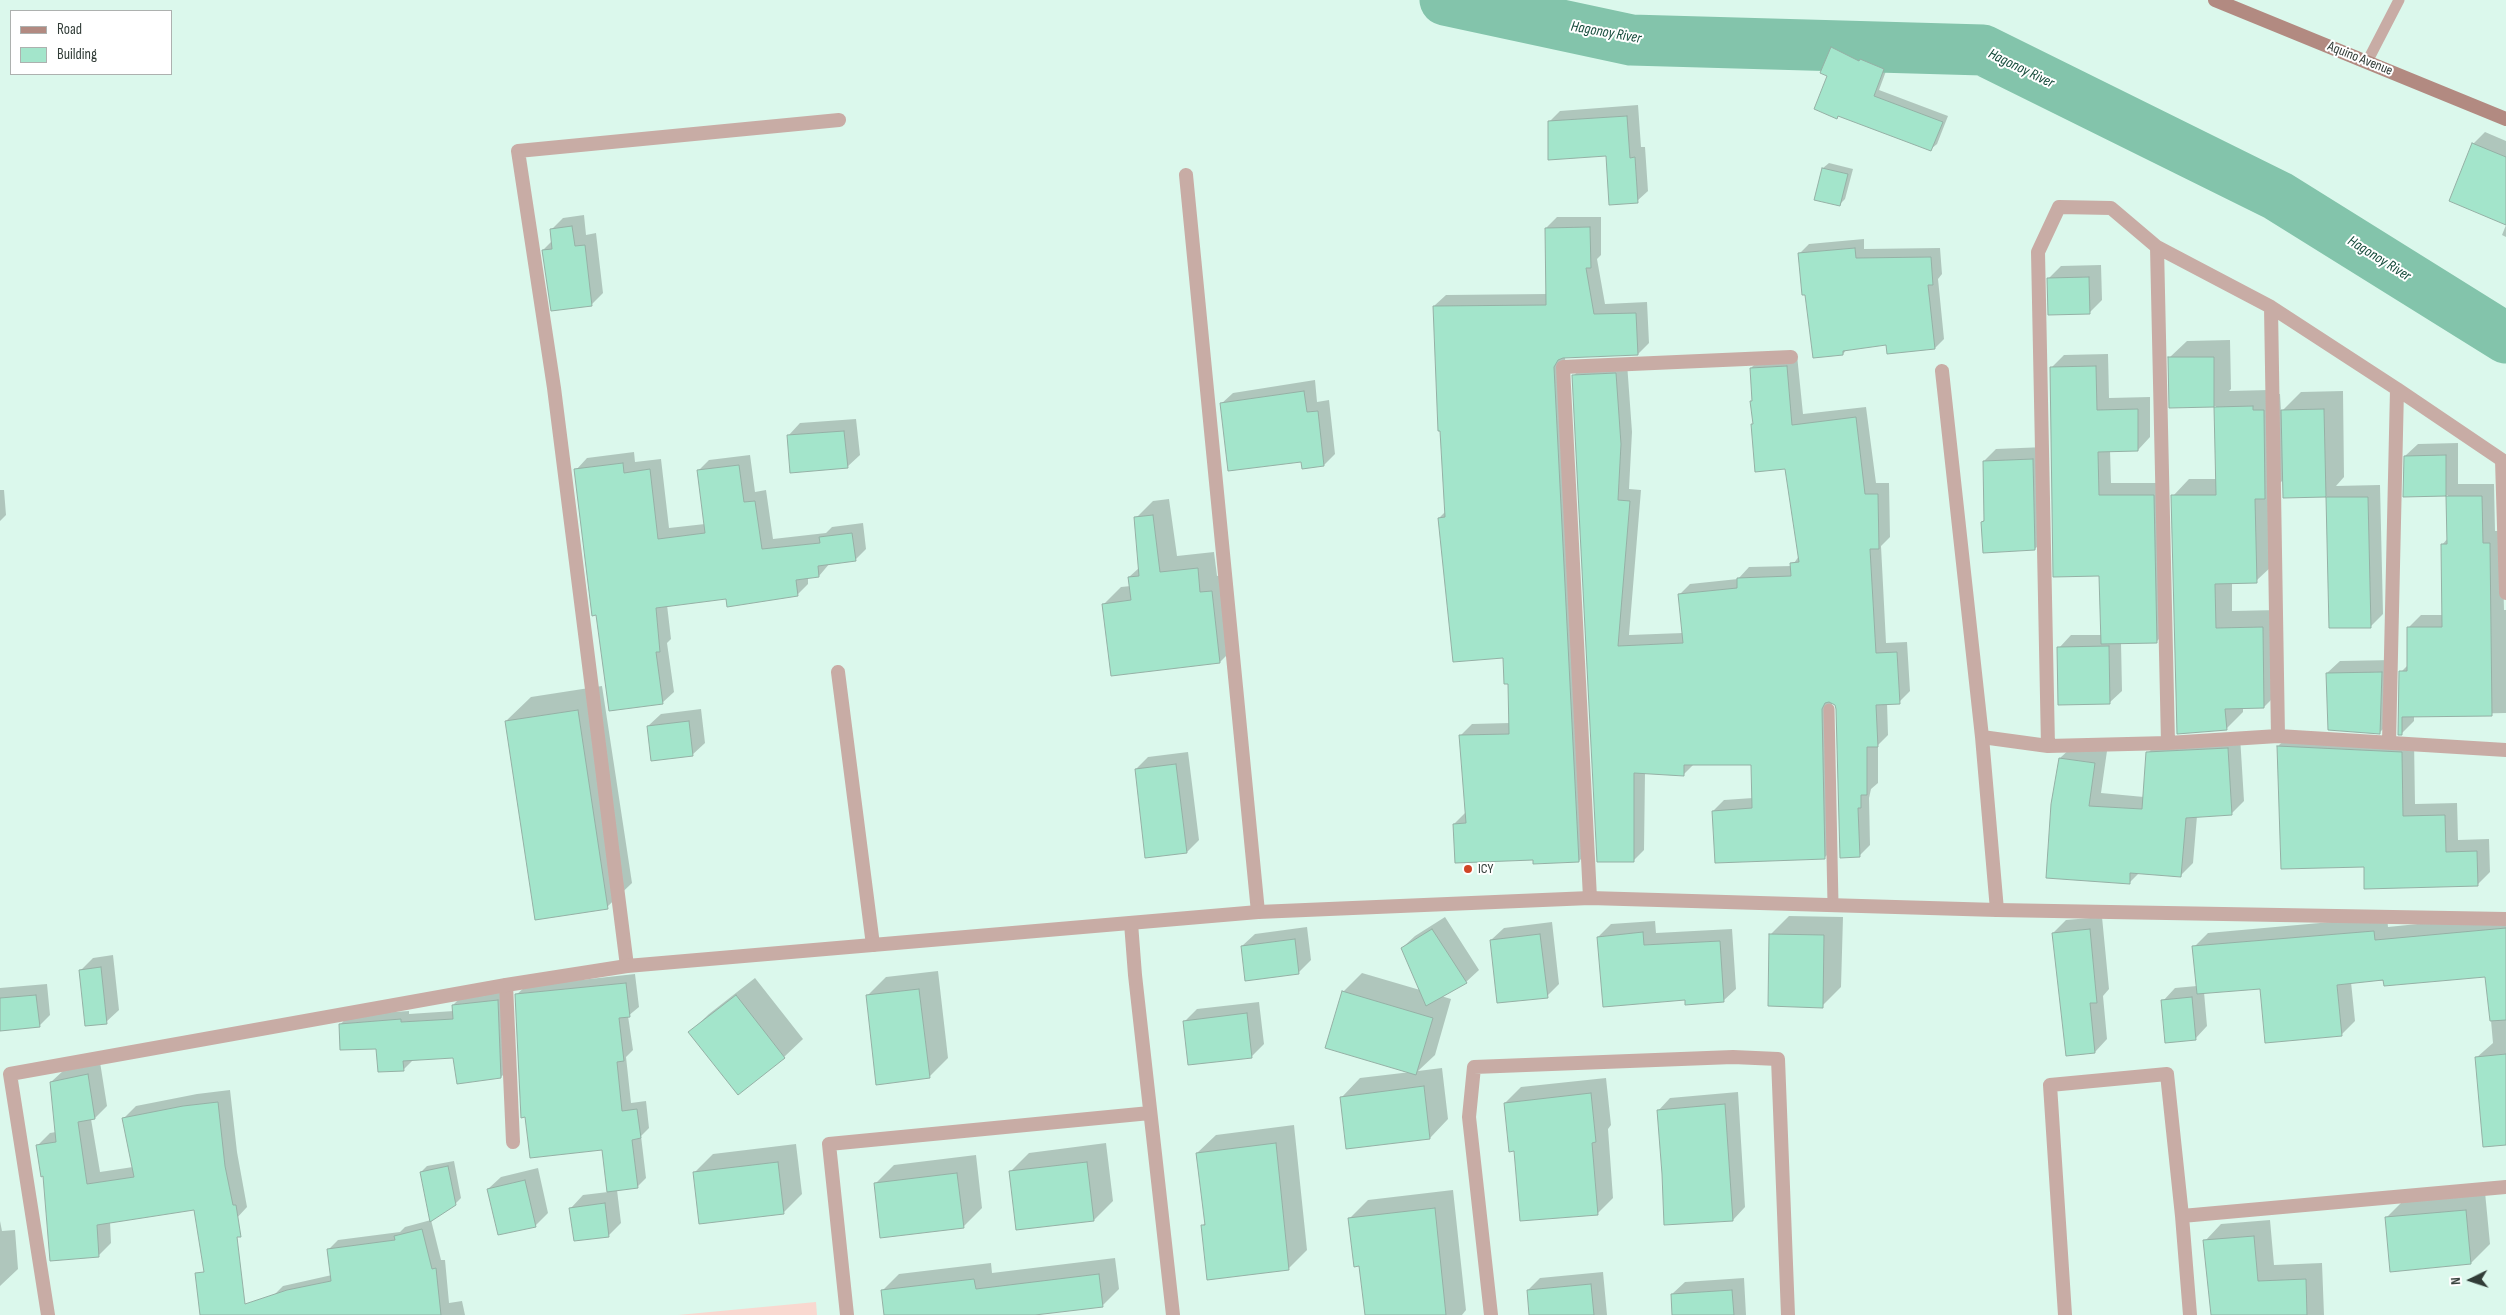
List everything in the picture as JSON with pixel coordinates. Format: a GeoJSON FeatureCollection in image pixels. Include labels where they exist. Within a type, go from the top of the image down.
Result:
{"type":"FeatureCollection","features":[{"type":"Feature","properties":{"kind":"main road","name":"Aquino Avenue"},"geometry":{"type":"LineString","coordinates":[[2214,0],[2506,119]]}},
{"type":"Feature","properties":{"kind":"street"},"geometry":{"type":"LineString","coordinates":[[627,966],[554,388],[518,151],[839,120]]}},
{"type":"Feature","properties":{"kind":"street"},"geometry":{"type":"LineString","coordinates":[[1186,175],[1258,912]]}},
{"type":"Feature","properties":{"kind":"street"},"geometry":{"type":"LineString","coordinates":[[2048,746],[2038,252],[2059,207],[2111,208],[2157,246],[2271,307],[2398,389],[2502,460],[2506,594]]}},
{"type":"Feature","properties":{"kind":"street"},"geometry":{"type":"LineString","coordinates":[[2157,246],[2168,743]]}},
{"type":"Feature","properties":{"kind":"street"},"geometry":{"type":"LineString","coordinates":[[2271,307],[2278,736]]}},
{"type":"Feature","properties":{"kind":"street"},"geometry":{"type":"LineString","coordinates":[[1590,898],[1563,368],[1791,357]]}},
{"type":"Feature","properties":{"kind":"street"},"geometry":{"type":"LineString","coordinates":[[1942,371],[1982,737],[1997,910]]}},
{"type":"Feature","properties":{"kind":"street"},"geometry":{"type":"LineString","coordinates":[[2388,743],[2398,389]]}},
{"type":"Feature","properties":{"kind":"street"},"geometry":{"type":"LineString","coordinates":[[838,672],[873,945]]}},
{"type":"Feature","properties":{"kind":"street"},"geometry":{"type":"LineString","coordinates":[[1982,737],[2048,746],[2168,743],[2278,736],[2506,750]]}},
{"type":"Feature","properties":{"kind":"street"},"geometry":{"type":"LineString","coordinates":[[48,1315],[5,1074],[506,985],[627,966],[1258,912],[1590,898],[1997,910],[2506,918]]}},
{"type":"Feature","properties":{"kind":"street"},"geometry":{"type":"LineString","coordinates":[[1131,923],[1172,1315]]}},
{"type":"Feature","properties":{"kind":"street"},"geometry":{"type":"LineString","coordinates":[[506,985],[513,1142]]}},
{"type":"Feature","properties":{"kind":"street"},"geometry":{"type":"LineString","coordinates":[[1491,1315],[1470,1117],[1474,1067],[1733,1056],[1778,1059],[1788,1315]]}},
{"type":"Feature","properties":{"kind":"street"},"geometry":{"type":"LineString","coordinates":[[2065,1315],[2050,1086],[2167,1074],[2190,1315]]}},
{"type":"Feature","properties":{"kind":"street"},"geometry":{"type":"LineString","coordinates":[[847,1315],[829,1144],[1150,1114]]}},
{"type":"Feature","properties":{"kind":"street"},"geometry":{"type":"LineString","coordinates":[[2182,1216],[2506,1187]]}},
{"type":"Feature","properties":{"kind":"lane"},"geometry":{"type":"LineString","coordinates":[[2368,62],[2399,0]]}},
{"type":"Feature","properties":{"kind":"lane"},"geometry":{"type":"LineString","coordinates":[[1829,709],[1833,904]]}},
{"type":"Feature","properties":{"kind":"shaded area"},"geometry":{"type":"Polygon","coordinates":[[[816,1302],[817,1315],[678,1315],[816,1302]]]}},
{"type":"Feature","properties":{"kind":"building"},"geometry":{"type":"Polygon","coordinates":[[[1831,47],[1859,61],[1860,59],[1884,69],[1874,96],[1943,122],[1931,151],[1838,116],[1837,119],[1814,109],[1827,76],[1820,73],[1831,47]]]}},
{"type":"Feature","properties":{"kind":"building"},"geometry":{"type":"Polygon","coordinates":[[[1627,116],[1630,158],[1635,157],[1638,203],[1609,205],[1606,156],[1548,160],[1548,121],[1627,116]]]}},
{"type":"Feature","properties":{"kind":"building"},"geometry":{"type":"Polygon","coordinates":[[[2472,143],[2506,157],[2506,225],[2449,201],[2472,143]]]}},
{"type":"Feature","properties":{"kind":"building"},"geometry":{"type":"Polygon","coordinates":[[[1822,168],[1848,174],[1840,206],[1814,200],[1822,168]]]}},
{"type":"Feature","properties":{"kind":"building"},"geometry":{"type":"Polygon","coordinates":[[[572,226],[575,246],[585,245],[592,306],[551,311],[542,250],[552,249],[550,229],[572,226]]]}},
{"type":"Feature","properties":{"kind":"building"},"geometry":{"type":"Polygon","coordinates":[[[1590,227],[1591,268],[1586,268],[1594,314],[1636,313],[1638,355],[1563,358],[1558,360],[1554,367],[1579,862],[1533,864],[1533,860],[1455,863],[1453,824],[1466,823],[1459,735],[1509,734],[1508,684],[1504,684],[1503,658],[1453,662],[1438,518],[1445,517],[1440,431],[1438,431],[1433,306],[1546,305],[1545,228],[1590,227]]]}},
{"type":"Feature","properties":{"kind":"building"},"geometry":{"type":"Polygon","coordinates":[[[1855,248],[1856,258],[1931,257],[1933,285],[1928,285],[1935,349],[1887,354],[1886,345],[1843,351],[1843,355],[1813,358],[1805,295],[1802,295],[1798,253],[1855,248]]]}},
{"type":"Feature","properties":{"kind":"building"},"geometry":{"type":"Polygon","coordinates":[[[2089,277],[2090,314],[2048,315],[2047,278],[2089,277]]]}},
{"type":"Feature","properties":{"kind":"building"},"geometry":{"type":"Polygon","coordinates":[[[2168,357],[2214,357],[2214,407],[2169,408],[2168,357]]]}},
{"type":"Feature","properties":{"kind":"building"},"geometry":{"type":"Polygon","coordinates":[[[1787,366],[1792,425],[1856,417],[1865,494],[1878,494],[1879,549],[1870,549],[1876,653],[1897,652],[1900,704],[1876,705],[1878,747],[1867,747],[1867,795],[1861,795],[1861,808],[1858,808],[1860,857],[1840,858],[1836,709],[1835,705],[1829,702],[1825,703],[1822,709],[1825,859],[1715,863],[1712,811],[1752,808],[1751,765],[1684,765],[1684,776],[1634,773],[1634,862],[1597,862],[1572,375],[1616,373],[1621,444],[1618,500],[1630,501],[1618,646],[1683,643],[1678,594],[1737,588],[1737,578],[1791,576],[1790,563],[1799,562],[1785,469],[1755,472],[1750,401],[1752,401],[1750,368],[1787,366]]]}},
{"type":"Feature","properties":{"kind":"building"},"geometry":{"type":"Polygon","coordinates":[[[2096,366],[2097,410],[2138,409],[2138,451],[2098,452],[2099,495],[2154,495],[2157,643],[2101,644],[2099,576],[2053,577],[2050,367],[2096,366]]]}},
{"type":"Feature","properties":{"kind":"building"},"geometry":{"type":"Polygon","coordinates":[[[1304,391],[1307,412],[1318,411],[1324,466],[1302,469],[1301,462],[1228,471],[1220,403],[1304,391]]]}},
{"type":"Feature","properties":{"kind":"building"},"geometry":{"type":"Polygon","coordinates":[[[2253,406],[2253,410],[2264,410],[2265,499],[2255,499],[2257,583],[2215,584],[2216,628],[2263,627],[2264,708],[2225,709],[2227,730],[2177,734],[2171,495],[2216,495],[2214,407],[2253,406]]]}},
{"type":"Feature","properties":{"kind":"building"},"geometry":{"type":"Polygon","coordinates":[[[2324,409],[2326,497],[2283,498],[2281,410],[2324,409]]]}},
{"type":"Feature","properties":{"kind":"building"},"geometry":{"type":"Polygon","coordinates":[[[844,431],[848,468],[790,473],[787,435],[844,431]]]}},
{"type":"Feature","properties":{"kind":"building"},"geometry":{"type":"Polygon","coordinates":[[[2446,455],[2446,496],[2403,497],[2404,456],[2446,455]]]}},
{"type":"Feature","properties":{"kind":"building"},"geometry":{"type":"Polygon","coordinates":[[[2033,459],[2035,550],[1983,553],[1981,522],[1984,521],[1983,461],[2033,459]]]}},
{"type":"Feature","properties":{"kind":"building"},"geometry":{"type":"Polygon","coordinates":[[[623,463],[624,473],[650,469],[658,539],[705,533],[697,470],[739,465],[744,502],[755,501],[762,549],[820,543],[819,537],[852,533],[856,561],[818,566],[819,577],[796,580],[798,596],[727,607],[726,599],[656,608],[660,652],[656,652],[663,704],[609,711],[596,615],[592,616],[574,469],[623,463]]]}},
{"type":"Feature","properties":{"kind":"building"},"geometry":{"type":"Polygon","coordinates":[[[2446,496],[2482,496],[2483,543],[2490,543],[2492,716],[2402,717],[2402,735],[2398,735],[2399,671],[2407,671],[2407,627],[2442,627],[2441,544],[2447,544],[2446,496]]]}},
{"type":"Feature","properties":{"kind":"building"},"geometry":{"type":"Polygon","coordinates":[[[2326,497],[2368,497],[2371,628],[2329,628],[2326,497]]]}},
{"type":"Feature","properties":{"kind":"building"},"geometry":{"type":"Polygon","coordinates":[[[1153,515],[1160,572],[1198,568],[1200,592],[1212,591],[1220,663],[1111,676],[1102,604],[1131,600],[1128,577],[1139,576],[1134,517],[1153,515]]]}},
{"type":"Feature","properties":{"kind":"building"},"geometry":{"type":"Polygon","coordinates":[[[2109,646],[2110,704],[2058,705],[2057,647],[2109,646]]]}},
{"type":"Feature","properties":{"kind":"building"},"geometry":{"type":"Polygon","coordinates":[[[2382,672],[2380,734],[2328,730],[2326,673],[2382,672]]]}},
{"type":"Feature","properties":{"kind":"building"},"geometry":{"type":"Polygon","coordinates":[[[578,710],[608,909],[535,920],[505,721],[578,710]]]}},
{"type":"Feature","properties":{"kind":"building"},"geometry":{"type":"Polygon","coordinates":[[[689,721],[693,756],[651,761],[647,726],[689,721]]]}},
{"type":"Feature","properties":{"kind":"building"},"geometry":{"type":"Polygon","coordinates":[[[2277,746],[2402,752],[2403,816],[2445,815],[2446,852],[2477,851],[2478,886],[2364,889],[2364,867],[2281,869],[2277,746]]]}},
{"type":"Feature","properties":{"kind":"building"},"geometry":{"type":"Polygon","coordinates":[[[2228,748],[2232,815],[2186,818],[2181,877],[2130,873],[2130,884],[2046,878],[2051,804],[2059,758],[2095,763],[2089,806],[2142,809],[2146,752],[2228,748]]]}},
{"type":"Feature","properties":{"kind":"building"},"geometry":{"type":"Polygon","coordinates":[[[1176,764],[1187,853],[1145,858],[1135,769],[1176,764]]]}},
{"type":"Feature","properties":{"kind":"building"},"geometry":{"type":"Polygon","coordinates":[[[2506,928],[2506,1020],[2490,1021],[2485,977],[2384,986],[2383,980],[2337,985],[2342,1036],[2265,1043],[2260,989],[2197,994],[2192,946],[2374,931],[2375,940],[2506,928]]]}},
{"type":"Feature","properties":{"kind":"building"},"geometry":{"type":"Polygon","coordinates":[[[1432,929],[1467,983],[1426,1006],[1401,948],[1432,929]]]}},
{"type":"Feature","properties":{"kind":"building"},"geometry":{"type":"Polygon","coordinates":[[[2090,929],[2097,1003],[2090,1003],[2095,1053],[2066,1056],[2052,933],[2090,929]]]}},
{"type":"Feature","properties":{"kind":"building"},"geometry":{"type":"Polygon","coordinates":[[[1643,932],[1644,945],[1720,941],[1724,1002],[1685,1005],[1685,1000],[1603,1007],[1597,937],[1643,932]]]}},
{"type":"Feature","properties":{"kind":"building"},"geometry":{"type":"Polygon","coordinates":[[[1540,934],[1548,998],[1497,1003],[1490,940],[1540,934]]]}},
{"type":"Feature","properties":{"kind":"building"},"geometry":{"type":"Polygon","coordinates":[[[1769,934],[1824,935],[1823,1008],[1768,1006],[1769,934]]]}},
{"type":"Feature","properties":{"kind":"building"},"geometry":{"type":"Polygon","coordinates":[[[1295,939],[1299,974],[1245,981],[1241,946],[1295,939]]]}},
{"type":"Feature","properties":{"kind":"building"},"geometry":{"type":"Polygon","coordinates":[[[101,967],[107,1024],[85,1026],[79,970],[101,967]]]}},
{"type":"Feature","properties":{"kind":"building"},"geometry":{"type":"Polygon","coordinates":[[[626,983],[630,1017],[619,1018],[624,1061],[617,1062],[622,1111],[637,1109],[641,1138],[632,1140],[638,1188],[607,1192],[602,1150],[530,1158],[525,1117],[521,1118],[515,994],[626,983]]]}},
{"type":"Feature","properties":{"kind":"building"},"geometry":{"type":"Polygon","coordinates":[[[919,989],[930,1078],[876,1085],[866,995],[919,989]]]}},
{"type":"Feature","properties":{"kind":"building"},"geometry":{"type":"Polygon","coordinates":[[[1342,991],[1433,1018],[1416,1075],[1325,1048],[1342,991]]]}},
{"type":"Feature","properties":{"kind":"building"},"geometry":{"type":"Polygon","coordinates":[[[36,995],[40,1027],[0,1031],[0,998],[36,995]]]}},
{"type":"Feature","properties":{"kind":"building"},"geometry":{"type":"Polygon","coordinates":[[[736,995],[785,1058],[738,1095],[688,1032],[736,995]]]}},
{"type":"Feature","properties":{"kind":"building"},"geometry":{"type":"Polygon","coordinates":[[[2192,997],[2196,1040],[2165,1043],[2161,1000],[2192,997]]]}},
{"type":"Feature","properties":{"kind":"building"},"geometry":{"type":"Polygon","coordinates":[[[498,1000],[501,1078],[457,1084],[453,1058],[403,1061],[404,1071],[378,1072],[376,1049],[340,1050],[339,1024],[401,1019],[401,1022],[453,1019],[452,1005],[498,1000]]]}},
{"type":"Feature","properties":{"kind":"building"},"geometry":{"type":"Polygon","coordinates":[[[1247,1013],[1252,1058],[1188,1065],[1183,1021],[1247,1013]]]}},
{"type":"Feature","properties":{"kind":"building"},"geometry":{"type":"Polygon","coordinates":[[[2506,1054],[2506,1145],[2483,1147],[2475,1057],[2506,1054]]]}},
{"type":"Feature","properties":{"kind":"building"},"geometry":{"type":"Polygon","coordinates":[[[88,1074],[95,1119],[78,1122],[87,1184],[134,1177],[122,1118],[183,1106],[218,1102],[225,1166],[233,1205],[236,1205],[241,1237],[237,1237],[245,1304],[287,1290],[331,1281],[327,1249],[395,1240],[394,1236],[422,1229],[432,1269],[436,1268],[441,1315],[200,1315],[195,1273],[204,1272],[194,1210],[97,1225],[99,1257],[50,1261],[43,1176],[41,1177],[36,1145],[56,1142],[50,1082],[88,1074]]]}},
{"type":"Feature","properties":{"kind":"building"},"geometry":{"type":"Polygon","coordinates":[[[1424,1086],[1430,1139],[1346,1149],[1340,1097],[1424,1086]]]}},
{"type":"Feature","properties":{"kind":"building"},"geometry":{"type":"Polygon","coordinates":[[[1591,1093],[1596,1142],[1592,1143],[1598,1215],[1520,1221],[1514,1151],[1509,1152],[1504,1103],[1591,1093]]]}},
{"type":"Feature","properties":{"kind":"building"},"geometry":{"type":"Polygon","coordinates":[[[1725,1104],[1733,1221],[1664,1225],[1657,1110],[1725,1104]]]}},
{"type":"Feature","properties":{"kind":"building"},"geometry":{"type":"Polygon","coordinates":[[[1276,1143],[1289,1270],[1207,1280],[1201,1225],[1205,1225],[1196,1153],[1276,1143]]]}},
{"type":"Feature","properties":{"kind":"building"},"geometry":{"type":"Polygon","coordinates":[[[778,1162],[784,1214],[699,1224],[693,1172],[778,1162]]]}},
{"type":"Feature","properties":{"kind":"building"},"geometry":{"type":"Polygon","coordinates":[[[1087,1162],[1094,1221],[1016,1230],[1009,1171],[1087,1162]]]}},
{"type":"Feature","properties":{"kind":"building"},"geometry":{"type":"Polygon","coordinates":[[[448,1166],[456,1205],[430,1222],[420,1172],[448,1166]]]}},
{"type":"Feature","properties":{"kind":"building"},"geometry":{"type":"Polygon","coordinates":[[[957,1173],[964,1228],[880,1238],[874,1183],[957,1173]]]}},
{"type":"Feature","properties":{"kind":"building"},"geometry":{"type":"Polygon","coordinates":[[[525,1180],[536,1227],[498,1235],[487,1189],[525,1180]]]}},
{"type":"Feature","properties":{"kind":"building"},"geometry":{"type":"Polygon","coordinates":[[[605,1203],[609,1237],[574,1241],[569,1208],[605,1203]]]}},
{"type":"Feature","properties":{"kind":"building"},"geometry":{"type":"Polygon","coordinates":[[[1435,1208],[1446,1315],[1365,1315],[1359,1266],[1354,1267],[1348,1218],[1435,1208]]]}},
{"type":"Feature","properties":{"kind":"building"},"geometry":{"type":"Polygon","coordinates":[[[2466,1210],[2471,1264],[2390,1272],[2385,1217],[2466,1210]]]}},
{"type":"Feature","properties":{"kind":"building"},"geometry":{"type":"Polygon","coordinates":[[[2254,1236],[2258,1281],[2306,1279],[2307,1315],[2211,1315],[2203,1240],[2254,1236]]]}},
{"type":"Feature","properties":{"kind":"building"},"geometry":{"type":"Polygon","coordinates":[[[1099,1274],[1103,1307],[1035,1315],[884,1315],[881,1290],[974,1279],[976,1289],[1099,1274]]]}},
{"type":"Feature","properties":{"kind":"building"},"geometry":{"type":"Polygon","coordinates":[[[1591,1284],[1594,1315],[1529,1315],[1527,1290],[1591,1284]]]}},
{"type":"Feature","properties":{"kind":"building"},"geometry":{"type":"Polygon","coordinates":[[[1732,1290],[1734,1315],[1672,1315],[1671,1294],[1732,1290]]]}},
{"type":"Feature","properties":{"kind":"waterway","name":"Hagonoy River"},"geometry":{"type":"LineString","coordinates":[[1445,0],[1631,40],[1983,50],[2278,196],[2506,338]]}},
{"type":"Feature","properties":{"kind":"place","name":"ICY"},"geometry":{"type":"Point","coordinates":[1468,869]}}]}
